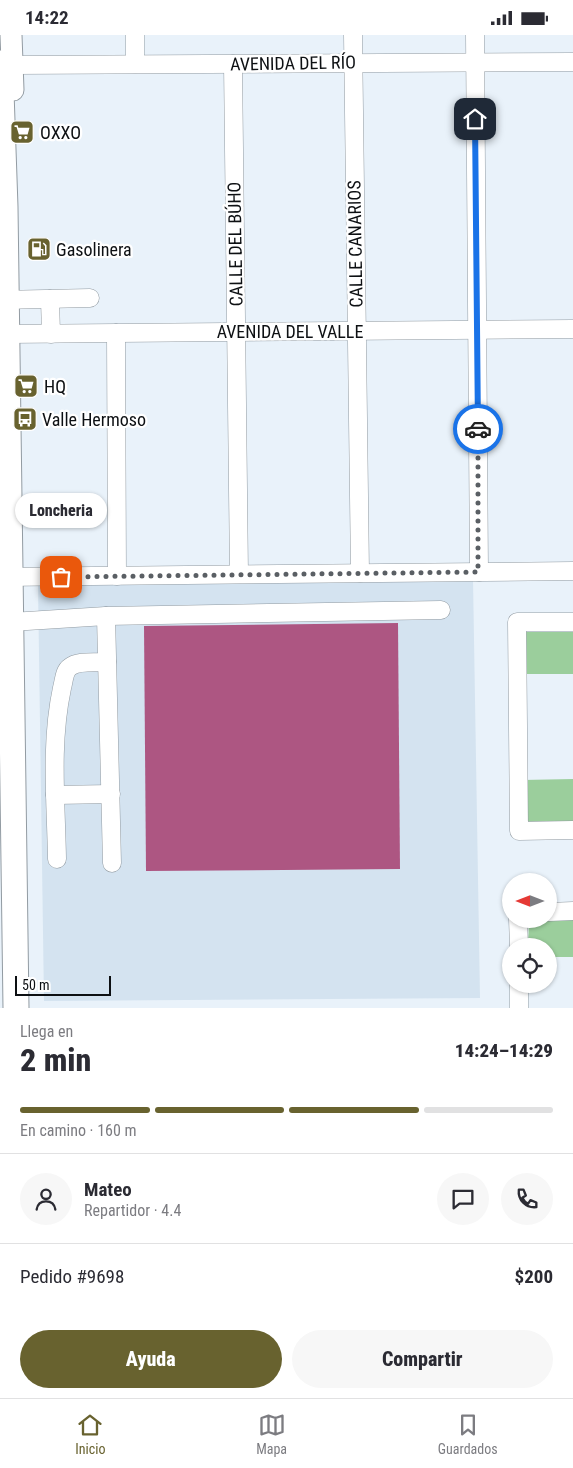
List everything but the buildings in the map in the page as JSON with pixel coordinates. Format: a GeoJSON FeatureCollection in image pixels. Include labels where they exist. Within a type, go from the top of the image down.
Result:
{"type":"FeatureCollection","features":[{"type":"Feature","properties":{"kind":"highway"},"geometry":{"type":"LineString","coordinates":[[6,64],[3,300],[6,335],[5,577],[11,622],[16,1008]]}},
{"type":"Feature","properties":{"kind":"main road"},"geometry":{"type":"LineString","coordinates":[[6,64],[12,35]]}},
{"type":"Feature","properties":{"kind":"street"},"geometry":{"type":"LineString","coordinates":[[135,35],[135,64]]}},
{"type":"Feature","properties":{"kind":"street","name":"CALLE CANARIOS"},"geometry":{"type":"LineString","coordinates":[[353,35],[360,573]]}},
{"type":"Feature","properties":{"kind":"street"},"geometry":{"type":"LineString","coordinates":[[475,35],[478,572]]}},
{"type":"Feature","properties":{"kind":"street","name":"AVENIDA DEL RÍO"},"geometry":{"type":"LineString","coordinates":[[6,64],[573,62]]}},
{"type":"Feature","properties":{"kind":"street","name":"CALLE DEL BÚHO"},"geometry":{"type":"LineString","coordinates":[[233,64],[239,574]]}},
{"type":"Feature","properties":{"kind":"street"},"geometry":{"type":"LineString","coordinates":[[3,300],[90,298]]}},
{"type":"Feature","properties":{"kind":"street"},"geometry":{"type":"LineString","coordinates":[[50,299],[51,334]]}},
{"type":"Feature","properties":{"kind":"street","name":"AVENIDA DEL VALLE"},"geometry":{"type":"LineString","coordinates":[[6,335],[236,331],[573,329]]}},
{"type":"Feature","properties":{"kind":"street"},"geometry":{"type":"LineString","coordinates":[[116,333],[117,576]]}},
{"type":"Feature","properties":{"kind":"street"},"geometry":{"type":"LineString","coordinates":[[5,577],[573,571]]}},
{"type":"Feature","properties":{"kind":"street"},"geometry":{"type":"LineString","coordinates":[[11,622],[106,616],[441,610]]}},
{"type":"Feature","properties":{"kind":"street"},"geometry":{"type":"LineString","coordinates":[[106,616],[112,863]]}},
{"type":"Feature","properties":{"kind":"street"},"geometry":{"type":"LineString","coordinates":[[573,622],[517,622],[519,831],[573,830]]}},
{"type":"Feature","properties":{"kind":"street"},"geometry":{"type":"LineString","coordinates":[[57,859],[55,727],[65,675],[69,667],[76,664],[107,662]]}},
{"type":"Feature","properties":{"kind":"street"},"geometry":{"type":"LineString","coordinates":[[55,795],[111,794]]}},
{"type":"Feature","properties":{"kind":"street"},"geometry":{"type":"LineString","coordinates":[[558,912],[573,911]]}},
{"type":"Feature","properties":{"kind":"street"},"geometry":{"type":"LineString","coordinates":[[519,993],[520,1008]]}},
{"type":"Feature","properties":{"kind":"shaded area"},"geometry":{"type":"Polygon","coordinates":[[[473,579],[480,998],[44,1001],[38,585],[473,579]]]}},
{"type":"Feature","properties":{"kind":"green space"},"geometry":{"type":"Polygon","coordinates":[[[522,632],[573,632],[573,674],[521,674],[522,632]]]}},
{"type":"Feature","properties":{"kind":"green space"},"geometry":{"type":"Polygon","coordinates":[[[573,779],[573,822],[523,824],[522,780],[573,779]]]}},
{"type":"Feature","properties":{"kind":"green space"},"geometry":{"type":"Polygon","coordinates":[[[558,919],[573,919],[573,957],[557,957],[557,938],[528,938],[529,928],[557,928],[558,919]]]}},
{"type":"Feature","properties":{"kind":"way so far"},"geometry":{"type":"LineString","coordinates":[[61,577],[478,572],[478,429]]}},
{"type":"Feature","properties":{"kind":"place","name":"OXXO"},"geometry":{"type":"Point","coordinates":[22,132]}},
{"type":"Feature","properties":{"kind":"place","name":"Gasolinera"},"geometry":{"type":"Point","coordinates":[39,249]}},
{"type":"Feature","properties":{"kind":"place","name":"HQ"},"geometry":{"type":"Point","coordinates":[26,386]}},
{"type":"Feature","properties":{"kind":"place","name":"Valle Hermoso"},"geometry":{"type":"Point","coordinates":[25,419]}},
{"type":"Feature","properties":{"kind":"place","name":"Loncheria"},"geometry":{"type":"Point","coordinates":[61,577]}},
{"type":"Feature","properties":{"kind":"route"},"geometry":{"type":"LineString","coordinates":[[475,119],[478,429]]}}]}
